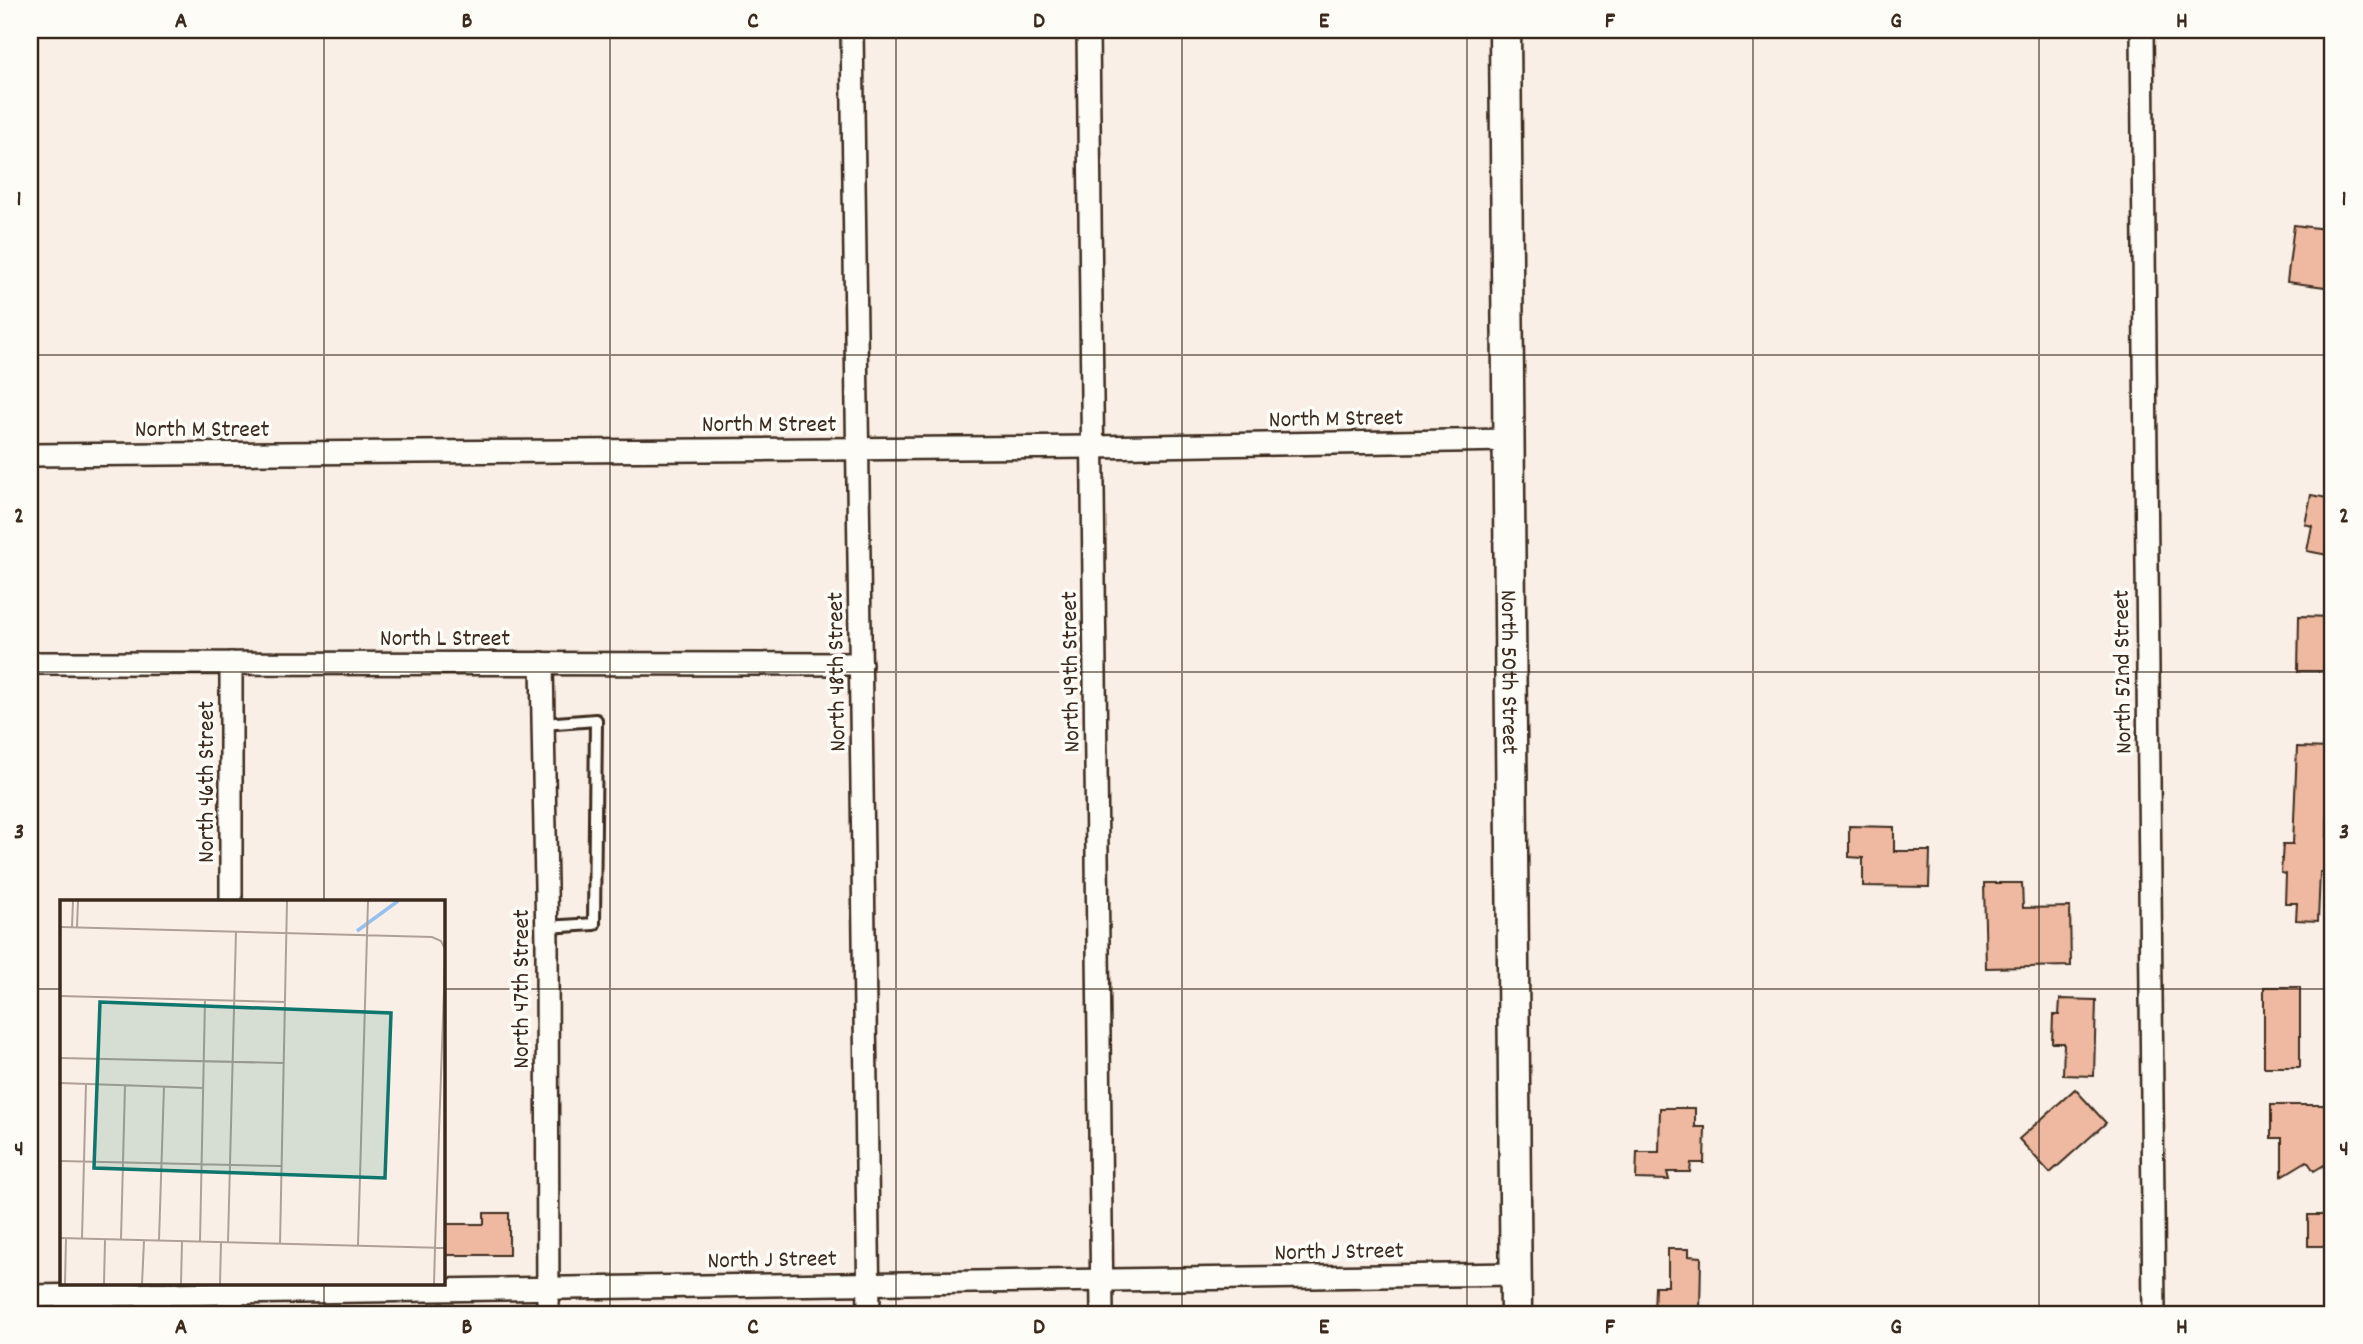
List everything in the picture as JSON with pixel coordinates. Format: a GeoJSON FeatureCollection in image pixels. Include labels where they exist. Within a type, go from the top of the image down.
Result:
{"type":"FeatureCollection","features":[{"type":"Feature","properties":{"kind":"street","name":"North 48th Street"},"geometry":{"type":"LineString","coordinates":[[852,30],[869,1314]]}},
{"type":"Feature","properties":{"kind":"street","name":"North 49th Street"},"geometry":{"type":"LineString","coordinates":[[1088,30],[1102,1314]]}},
{"type":"Feature","properties":{"kind":"street","name":"North 50th Street"},"geometry":{"type":"LineString","coordinates":[[1505,30],[1516,1314]]}},
{"type":"Feature","properties":{"kind":"street","name":"North 52nd Street"},"geometry":{"type":"LineString","coordinates":[[2142,30],[2154,1314]]}},
{"type":"Feature","properties":{"kind":"street","name":"North M Street"},"geometry":{"type":"LineString","coordinates":[[30,455],[1093,447],[1509,440]]}},
{"type":"Feature","properties":{"kind":"street","name":"North L Street"},"geometry":{"type":"LineString","coordinates":[[30,663],[861,664]]}},
{"type":"Feature","properties":{"kind":"street","name":"North 46th Street"},"geometry":{"type":"LineString","coordinates":[[231,663],[231,900]]}},
{"type":"Feature","properties":{"kind":"street","name":"North 47th Street"},"geometry":{"type":"LineString","coordinates":[[542,663],[547,927],[548,1314]]}},
{"type":"Feature","properties":{"kind":"street","name":"North J Street"},"geometry":{"type":"LineString","coordinates":[[30,1296],[232,1288],[548,1287],[1515,1274]]}},
{"type":"Feature","properties":{"kind":"street"},"geometry":{"type":"LineString","coordinates":[[232,1288],[233,1314]]}},
{"type":"Feature","properties":{"kind":"lane"},"geometry":{"type":"LineString","coordinates":[[543,724],[596,720],[594,924],[547,927]]}},
{"type":"Feature","properties":{"kind":"building"},"geometry":{"type":"Polygon","coordinates":[[[2294,225],[2333,230],[2333,288],[2287,282],[2294,225]]]}},
{"type":"Feature","properties":{"kind":"building"},"geometry":{"type":"Polygon","coordinates":[[[2311,495],[2333,499],[2333,556],[2307,551],[2312,526],[2305,524],[2311,495]]]}},
{"type":"Feature","properties":{"kind":"building"},"geometry":{"type":"Polygon","coordinates":[[[2299,616],[2333,617],[2333,671],[2298,671],[2299,616]]]}},
{"type":"Feature","properties":{"kind":"building"},"geometry":{"type":"Polygon","coordinates":[[[2297,747],[2333,748],[2333,802],[2328,802],[2327,846],[2333,846],[2333,873],[2320,872],[2318,921],[2296,920],[2297,903],[2285,903],[2286,874],[2281,873],[2283,844],[2293,844],[2297,747]]]}},
{"type":"Feature","properties":{"kind":"building"},"geometry":{"type":"Polygon","coordinates":[[[1849,826],[1894,827],[1894,851],[1930,851],[1929,887],[1863,886],[1863,858],[1849,857],[1849,826]]]}},
{"type":"Feature","properties":{"kind":"building"},"geometry":{"type":"Polygon","coordinates":[[[1984,883],[2022,883],[2023,908],[2070,907],[2071,966],[1986,968],[1984,883]]]}},
{"type":"Feature","properties":{"kind":"building"},"geometry":{"type":"Polygon","coordinates":[[[2264,987],[2300,987],[2300,1067],[2264,1067],[2264,987]]]}},
{"type":"Feature","properties":{"kind":"building"},"geometry":{"type":"Polygon","coordinates":[[[2060,999],[2096,1000],[2094,1076],[2063,1075],[2064,1043],[2052,1043],[2053,1015],[2059,1015],[2060,999]]]}},
{"type":"Feature","properties":{"kind":"building"},"geometry":{"type":"Polygon","coordinates":[[[2075,1089],[2106,1123],[2050,1173],[2019,1139],[2075,1089]]]}},
{"type":"Feature","properties":{"kind":"building"},"geometry":{"type":"Polygon","coordinates":[[[2271,1105],[2333,1105],[2333,1153],[2329,1153],[2329,1162],[2314,1171],[2307,1161],[2282,1176],[2282,1138],[2271,1138],[2271,1105]]]}},
{"type":"Feature","properties":{"kind":"building"},"geometry":{"type":"Polygon","coordinates":[[[1660,1108],[1695,1108],[1695,1127],[1705,1127],[1704,1163],[1691,1163],[1690,1172],[1667,1172],[1669,1180],[1636,1179],[1637,1152],[1659,1152],[1660,1108]]]}},
{"type":"Feature","properties":{"kind":"building"},"geometry":{"type":"Polygon","coordinates":[[[484,1213],[509,1213],[509,1255],[444,1255],[444,1224],[484,1224],[484,1213]]]}},
{"type":"Feature","properties":{"kind":"building"},"geometry":{"type":"Polygon","coordinates":[[[2308,1215],[2333,1215],[2333,1246],[2308,1246],[2308,1215]]]}},
{"type":"Feature","properties":{"kind":"building"},"geometry":{"type":"Polygon","coordinates":[[[1668,1249],[1689,1249],[1689,1256],[1701,1257],[1700,1314],[1654,1314],[1655,1286],[1668,1286],[1668,1249]]]}}]}
